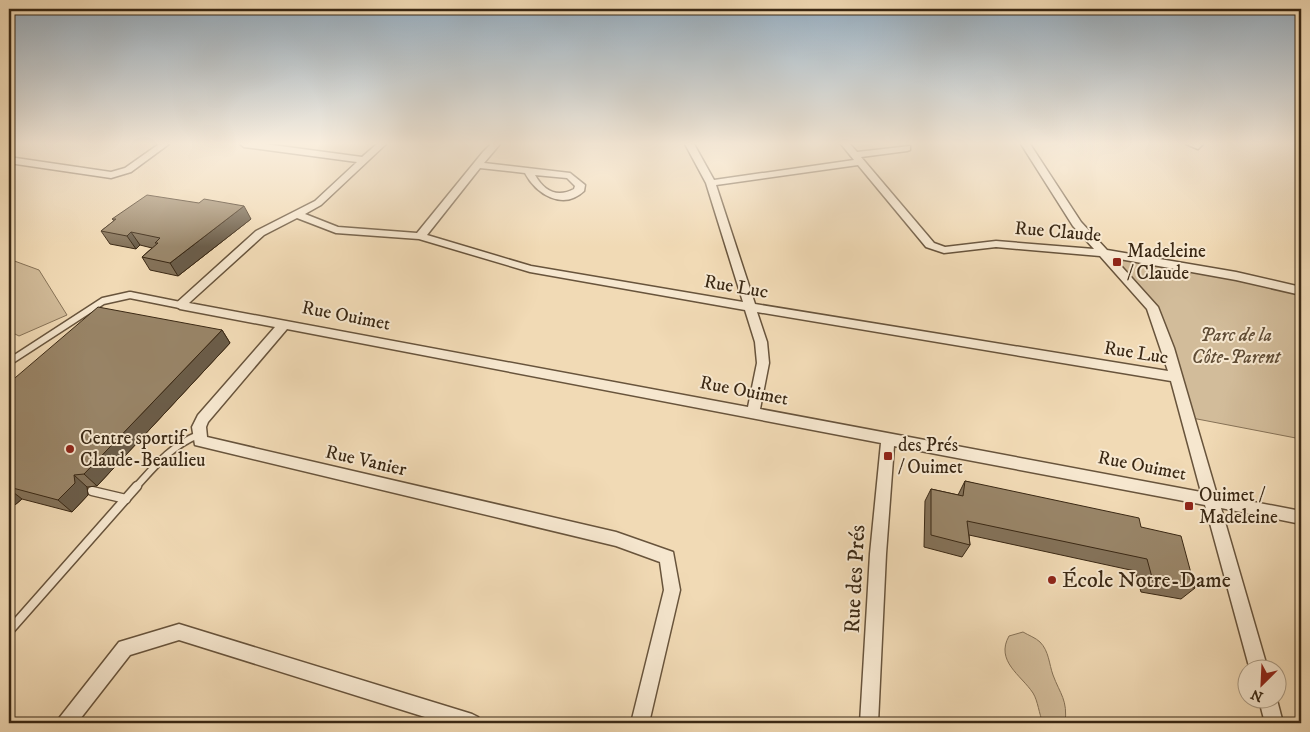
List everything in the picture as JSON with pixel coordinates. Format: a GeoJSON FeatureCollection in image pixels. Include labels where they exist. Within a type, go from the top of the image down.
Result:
{"type":"FeatureCollection","features":[{"type":"Feature","properties":{"kind":"street"},"geometry":{"type":"LineString","coordinates":[[180,305],[260,233],[328,195],[344,178]]}},
{"type":"Feature","properties":{"kind":"street"},"geometry":{"type":"LineString","coordinates":[[420,236],[466,178]]}},
{"type":"Feature","properties":{"kind":"street"},"geometry":{"type":"LineString","coordinates":[[532,178],[541,192],[563,198],[579,191],[580,185],[572,178]]}},
{"type":"Feature","properties":{"kind":"street"},"geometry":{"type":"LineString","coordinates":[[708,178],[761,342],[763,363],[753,414]]}},
{"type":"Feature","properties":{"kind":"street"},"geometry":{"type":"LineString","coordinates":[[711,183],[740,178]]}},
{"type":"Feature","properties":{"kind":"street","name":"Rue Claude"},"geometry":{"type":"LineString","coordinates":[[873,178],[930,245],[944,250],[996,244],[1104,254],[1236,276],[1301,291]]}},
{"type":"Feature","properties":{"kind":"street"},"geometry":{"type":"LineString","coordinates":[[1047,178],[1076,224],[1152,307],[1176,377],[1256,660]]}},
{"type":"Feature","properties":{"kind":"street","name":"Rue Luc"},"geometry":{"type":"LineString","coordinates":[[296,214],[336,230],[420,236],[530,269],[1176,377]]}},
{"type":"Feature","properties":{"kind":"street","name":"Rue Ouimet"},"geometry":{"type":"LineString","coordinates":[[180,305],[1301,517]]}},
{"type":"Feature","properties":{"kind":"street"},"geometry":{"type":"LineString","coordinates":[[198,435],[203,419],[284,325]]}},
{"type":"Feature","properties":{"kind":"street","name":"Rue Vanier"},"geometry":{"type":"LineString","coordinates":[[198,435],[204,444],[616,539],[667,556],[672,590],[640,723]]}},
{"type":"Feature","properties":{"kind":"street","name":"Rue des Prés"},"geometry":{"type":"LineString","coordinates":[[870,723],[878,554],[888,439]]}},
{"type":"Feature","properties":{"kind":"street"},"geometry":{"type":"LineString","coordinates":[[66,723],[125,648],[179,632],[472,723]]}},
{"type":"Feature","properties":{"kind":"street"},"geometry":{"type":"LineString","coordinates":[[1271,710],[1274,723]]}},
{"type":"Feature","properties":{"kind":"lane"},"geometry":{"type":"LineString","coordinates":[[9,362],[103,301],[130,295],[180,305]]}},
{"type":"Feature","properties":{"kind":"lane"},"geometry":{"type":"LineString","coordinates":[[9,630],[164,456],[183,441],[198,435]]}},
{"type":"Feature","properties":{"kind":"lane"},"geometry":{"type":"LineString","coordinates":[[92,491],[126,499]]}},
{"type":"Feature","properties":{"kind":"green space","name":"Parc de la Côte-Parent"},"geometry":{"type":"Polygon","coordinates":[[[1104,254],[1301,292],[1301,439],[1192,418],[1157,307],[1104,254]]]}},
{"type":"Feature","properties":{"kind":"green space"},"geometry":{"type":"Polygon","coordinates":[[[9,259],[39,270],[67,315],[19,336],[9,331],[9,259]]]}},
{"type":"Feature","properties":{"kind":"green space"},"geometry":{"type":"Polygon","coordinates":[[[1023,632],[1038,641],[1045,649],[1063,698],[1066,715],[1065,723],[1043,723],[1033,693],[1007,660],[1005,653],[1009,636],[1023,632]]]}},
{"type":"Feature","properties":{"kind":"building"},"geometry":{"type":"Polygon","coordinates":[[[147,195],[199,203],[204,199],[244,206],[170,263],[142,257],[158,243],[155,243],[160,238],[131,232],[127,236],[101,231],[116,219],[112,219],[147,195]]]}},
{"type":"Feature","properties":{"kind":"building","name":"Centre sportif Claude-Beaulieu"},"geometry":{"type":"Polygon","coordinates":[[[98,307],[222,330],[84,474],[74,475],[75,483],[58,500],[9,487],[9,383],[98,307]]]}},
{"type":"Feature","properties":{"kind":"building"},"geometry":{"type":"Polygon","coordinates":[[[965,481],[1139,518],[1141,527],[1181,536],[1195,588],[1153,581],[1147,559],[967,521],[970,545],[931,535],[931,489],[963,496],[965,481]]]}},
{"type":"Feature","properties":{"kind":"place","name":"Madeleine / Claude"},"geometry":{"type":"Point","coordinates":[1117,262]}},
{"type":"Feature","properties":{"kind":"place","name":"Centre sportif Claude-Beaulieu"},"geometry":{"type":"Point","coordinates":[70,449]}},
{"type":"Feature","properties":{"kind":"place","name":"des Prés / Ouimet"},"geometry":{"type":"Point","coordinates":[888,456]}},
{"type":"Feature","properties":{"kind":"place","name":"Ouimet / Madeleine"},"geometry":{"type":"Point","coordinates":[1189,506]}},
{"type":"Feature","properties":{"kind":"place","name":"École Notre-Dame"},"geometry":{"type":"Point","coordinates":[1052,580]}}]}
